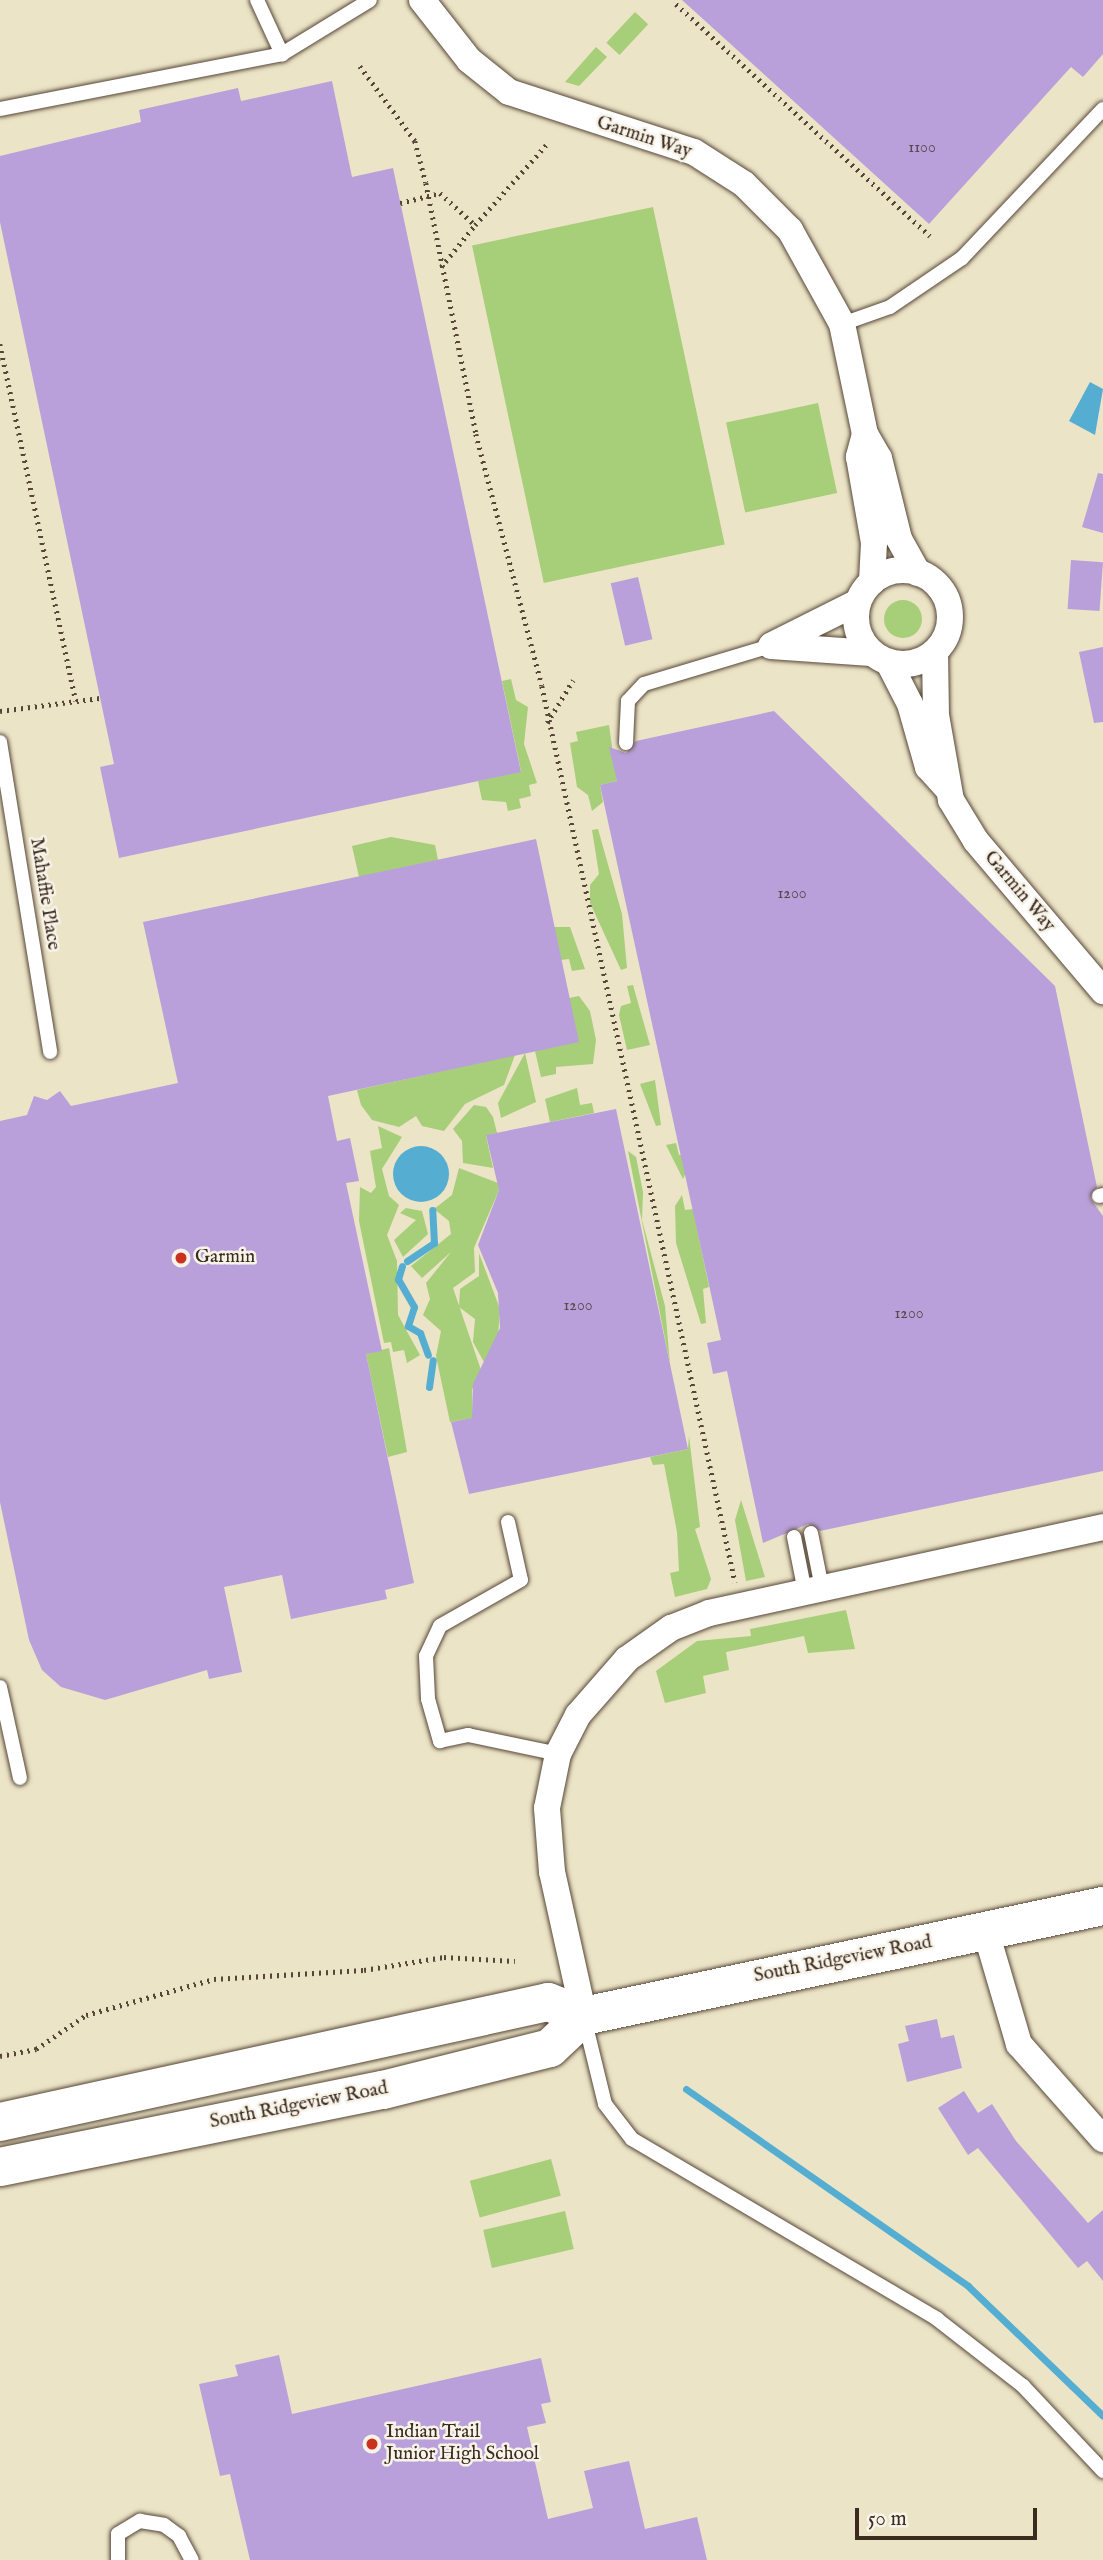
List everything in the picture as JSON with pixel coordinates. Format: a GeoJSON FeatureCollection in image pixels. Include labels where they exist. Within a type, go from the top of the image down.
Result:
{"type":"FeatureCollection","features":[{"type":"Feature","properties":{"kind":"main road","name":"South Ridgeview Road"},"geometry":{"type":"LineString","coordinates":[[0,2167],[383,2090],[550,2048],[584,2016],[1103,1906]]}},
{"type":"Feature","properties":{"kind":"main road"},"geometry":{"type":"LineString","coordinates":[[0,2122],[548,2002],[584,2016]]}},
{"type":"Feature","properties":{"kind":"street","name":"Garmin Way"},"geometry":{"type":"LineString","coordinates":[[422,0],[469,60],[509,92],[694,152],[744,184],[790,230],[842,324],[865,434],[879,458],[899,539],[918,573],[934,583],[949,607],[949,626],[935,652],[946,788]]}},
{"type":"Feature","properties":{"kind":"street","name":"Garmin Way"},"geometry":{"type":"LineString","coordinates":[[865,434],[859,457],[874,543],[857,627],[910,704],[928,767],[946,788],[976,841],[1103,991]]}},
{"type":"Feature","properties":{"kind":"street"},"geometry":{"type":"LineString","coordinates":[[771,646],[865,592],[894,571],[918,573]]}},
{"type":"Feature","properties":{"kind":"street"},"geometry":{"type":"LineString","coordinates":[[771,646],[918,662],[935,652]]}},
{"type":"Feature","properties":{"kind":"street"},"geometry":{"type":"LineString","coordinates":[[584,2016],[547,1840],[558,1754],[601,1683],[647,1642],[709,1613],[1103,1527]]}},
{"type":"Feature","properties":{"kind":"street"},"geometry":{"type":"LineString","coordinates":[[986,1932],[1018,2044],[1103,2139]]}},
{"type":"Feature","properties":{"kind":"lane"},"geometry":{"type":"LineString","coordinates":[[257,0],[282,54]]}},
{"type":"Feature","properties":{"kind":"lane"},"geometry":{"type":"LineString","coordinates":[[0,109],[282,54],[370,0]]}},
{"type":"Feature","properties":{"kind":"lane"},"geometry":{"type":"LineString","coordinates":[[842,324],[890,307],[962,258],[1103,108]]}},
{"type":"Feature","properties":{"kind":"lane"},"geometry":{"type":"LineString","coordinates":[[626,743],[628,701],[645,684],[771,646]]}},
{"type":"Feature","properties":{"kind":"lane","name":"Mahaffie Place"},"geometry":{"type":"LineString","coordinates":[[0,742],[50,1052]]}},
{"type":"Feature","properties":{"kind":"lane"},"geometry":{"type":"LineString","coordinates":[[508,1522],[521,1580],[440,1626],[426,1656],[428,1699],[440,1741],[468,1735],[558,1754]]}},
{"type":"Feature","properties":{"kind":"lane"},"geometry":{"type":"LineString","coordinates":[[811,1533],[813,1590]]}},
{"type":"Feature","properties":{"kind":"lane"},"geometry":{"type":"LineString","coordinates":[[794,1537],[813,1590]]}},
{"type":"Feature","properties":{"kind":"lane"},"geometry":{"type":"LineString","coordinates":[[0,1687],[20,1778]]}},
{"type":"Feature","properties":{"kind":"lane"},"geometry":{"type":"LineString","coordinates":[[584,2016],[605,2104],[618,2124],[661,2160],[937,2319],[1023,2386],[1103,2471]]}},
{"type":"Feature","properties":{"kind":"lane"},"geometry":{"type":"LineString","coordinates":[[118,2560],[118,2534],[140,2521],[164,2525],[179,2536],[192,2560]]}},
{"type":"Feature","properties":{"kind":"path"},"geometry":{"type":"LineString","coordinates":[[676,4],[930,236]]}},
{"type":"Feature","properties":{"kind":"path"},"geometry":{"type":"LineString","coordinates":[[360,66],[415,141],[441,267],[547,723],[736,1586]]}},
{"type":"Feature","properties":{"kind":"path"},"geometry":{"type":"LineString","coordinates":[[441,267],[546,145]]}},
{"type":"Feature","properties":{"kind":"path"},"geometry":{"type":"LineString","coordinates":[[400,203],[440,193],[475,226]]}},
{"type":"Feature","properties":{"kind":"path"},"geometry":{"type":"LineString","coordinates":[[0,344],[76,701]]}},
{"type":"Feature","properties":{"kind":"path"},"geometry":{"type":"LineString","coordinates":[[547,723],[573,680]]}},
{"type":"Feature","properties":{"kind":"path"},"geometry":{"type":"LineString","coordinates":[[0,711],[100,698]]}},
{"type":"Feature","properties":{"kind":"path"},"geometry":{"type":"LineString","coordinates":[[0,2056],[36,2049],[86,2015],[214,1979],[364,1970],[444,1957],[515,1961]]}},
{"type":"Feature","properties":{"kind":"green space"},"geometry":{"type":"Polygon","coordinates":[[[635,12],[648,24],[620,55],[606,43],[635,12]]]}},
{"type":"Feature","properties":{"kind":"green space"},"geometry":{"type":"Polygon","coordinates":[[[596,47],[607,57],[579,86],[565,82],[596,47]]]}},
{"type":"Feature","properties":{"kind":"green space"},"geometry":{"type":"Polygon","coordinates":[[[653,207],[725,544],[544,583],[472,245],[653,207]]]}},
{"type":"Feature","properties":{"kind":"green space"},"geometry":{"type":"Polygon","coordinates":[[[818,403],[837,493],[745,513],[726,423],[818,403]]]}},
{"type":"Feature","properties":{"kind":"green space"},"geometry":{"type":"Polygon","coordinates":[[[903,600],[916,606],[922,619],[916,632],[903,638],[890,632],[884,619],[890,606],[903,600]]]}},
{"type":"Feature","properties":{"kind":"green space"},"geometry":{"type":"Polygon","coordinates":[[[511,679],[516,700],[528,707],[524,744],[537,783],[529,785],[531,796],[519,799],[521,808],[508,811],[506,802],[482,800],[478,781],[521,771],[502,681],[511,679]]]}},
{"type":"Feature","properties":{"kind":"green space"},"geometry":{"type":"Polygon","coordinates":[[[609,725],[617,781],[600,785],[603,802],[592,811],[588,795],[577,787],[570,743],[578,741],[576,732],[609,725]]]}},
{"type":"Feature","properties":{"kind":"green space"},"geometry":{"type":"Polygon","coordinates":[[[598,829],[622,914],[627,968],[621,970],[590,903],[590,885],[599,874],[592,830],[598,829]]]}},
{"type":"Feature","properties":{"kind":"green space"},"geometry":{"type":"Polygon","coordinates":[[[391,837],[435,845],[438,860],[359,877],[352,846],[391,837]]]}},
{"type":"Feature","properties":{"kind":"green space"},"geometry":{"type":"Polygon","coordinates":[[[554,927],[570,927],[585,969],[572,971],[569,959],[561,960],[554,927]]]}},
{"type":"Feature","properties":{"kind":"green space"},"geometry":{"type":"Polygon","coordinates":[[[633,985],[650,1045],[627,1050],[619,1015],[621,1006],[631,1003],[627,986],[633,985]]]}},
{"type":"Feature","properties":{"kind":"green space"},"geometry":{"type":"Polygon","coordinates":[[[579,996],[590,1011],[596,1040],[593,1064],[556,1067],[556,1074],[541,1077],[535,1051],[569,998],[579,996]]]}},
{"type":"Feature","properties":{"kind":"green space"},"geometry":{"type":"Polygon","coordinates":[[[525,1053],[536,1102],[501,1118],[498,1103],[525,1053]]]}},
{"type":"Feature","properties":{"kind":"green space"},"geometry":{"type":"Polygon","coordinates":[[[515,1055],[504,1085],[465,1104],[444,1131],[422,1126],[416,1116],[399,1127],[372,1120],[361,1105],[357,1090],[515,1055]]]}},
{"type":"Feature","properties":{"kind":"green space"},"geometry":{"type":"Polygon","coordinates":[[[655,1080],[661,1125],[656,1126],[640,1084],[655,1080]]]}},
{"type":"Feature","properties":{"kind":"green space"},"geometry":{"type":"Polygon","coordinates":[[[577,1088],[580,1105],[592,1103],[594,1113],[550,1122],[545,1099],[577,1088]]]}},
{"type":"Feature","properties":{"kind":"green space"},"geometry":{"type":"Polygon","coordinates":[[[474,1105],[486,1107],[493,1117],[497,1133],[486,1136],[493,1168],[463,1163],[462,1141],[453,1129],[474,1105]]]}},
{"type":"Feature","properties":{"kind":"green space"},"geometry":{"type":"Polygon","coordinates":[[[378,1126],[402,1137],[382,1169],[389,1196],[399,1205],[387,1235],[397,1261],[398,1315],[420,1355],[407,1363],[404,1350],[393,1352],[391,1342],[384,1343],[359,1221],[360,1187],[371,1193],[376,1187],[370,1151],[382,1148],[378,1126]]]}},
{"type":"Feature","properties":{"kind":"green space"},"geometry":{"type":"Polygon","coordinates":[[[676,1143],[679,1155],[696,1152],[683,1179],[666,1145],[676,1143]]]}},
{"type":"Feature","properties":{"kind":"green space"},"geometry":{"type":"Polygon","coordinates":[[[628,1151],[636,1157],[643,1192],[642,1220],[665,1306],[670,1364],[628,1151]]]}},
{"type":"Feature","properties":{"kind":"green space"},"geometry":{"type":"Polygon","coordinates":[[[459,1168],[498,1183],[499,1190],[474,1248],[475,1272],[453,1288],[481,1370],[472,1390],[473,1418],[450,1422],[436,1356],[441,1331],[423,1315],[430,1299],[426,1283],[451,1252],[422,1278],[411,1266],[451,1234],[449,1221],[434,1209],[452,1195],[459,1168]]]}},
{"type":"Feature","properties":{"kind":"green space"},"geometry":{"type":"Polygon","coordinates":[[[682,1195],[685,1210],[693,1209],[709,1287],[703,1289],[706,1323],[701,1324],[676,1243],[675,1206],[682,1195]]]}},
{"type":"Feature","properties":{"kind":"green space"},"geometry":{"type":"Polygon","coordinates":[[[406,1208],[422,1211],[428,1234],[403,1257],[394,1240],[416,1220],[400,1213],[406,1208]]]}},
{"type":"Feature","properties":{"kind":"green space"},"geometry":{"type":"Polygon","coordinates":[[[479,1253],[500,1309],[498,1337],[485,1364],[473,1342],[475,1319],[459,1307],[460,1289],[479,1276],[479,1253]]]}},
{"type":"Feature","properties":{"kind":"green space"},"geometry":{"type":"Polygon","coordinates":[[[389,1348],[407,1452],[388,1457],[366,1354],[389,1348]]]}},
{"type":"Feature","properties":{"kind":"green space"},"geometry":{"type":"Polygon","coordinates":[[[689,1436],[700,1527],[695,1529],[711,1579],[707,1589],[675,1597],[670,1573],[679,1571],[677,1532],[664,1464],[653,1465],[650,1457],[688,1449],[689,1436]]]}},
{"type":"Feature","properties":{"kind":"green space"},"geometry":{"type":"Polygon","coordinates":[[[741,1500],[765,1577],[746,1581],[735,1520],[741,1500]]]}},
{"type":"Feature","properties":{"kind":"green space"},"geometry":{"type":"Polygon","coordinates":[[[846,1610],[855,1649],[808,1653],[804,1636],[726,1652],[729,1670],[703,1676],[706,1693],[665,1703],[656,1671],[697,1641],[751,1636],[750,1629],[846,1610]]]}},
{"type":"Feature","properties":{"kind":"green space"},"geometry":{"type":"Polygon","coordinates":[[[551,2159],[561,2196],[480,2217],[470,2181],[551,2159]]]}},
{"type":"Feature","properties":{"kind":"green space"},"geometry":{"type":"Polygon","coordinates":[[[565,2211],[574,2249],[492,2268],[483,2230],[565,2211]]]}},
{"type":"Feature","properties":{"kind":"water"},"geometry":{"type":"Polygon","coordinates":[[[1090,382],[1103,389],[1095,435],[1069,421],[1090,382]]]}},
{"type":"Feature","properties":{"kind":"water"},"geometry":{"type":"Polygon","coordinates":[[[415,1146],[427,1146],[437,1150],[445,1158],[449,1174],[445,1190],[437,1198],[427,1202],[415,1202],[405,1198],[397,1190],[393,1180],[393,1168],[397,1158],[405,1150],[415,1146]]]}},
{"type":"Feature","properties":{"kind":"building"},"geometry":{"type":"Polygon","coordinates":[[[682,0],[1103,0],[1103,54],[1083,77],[1071,67],[929,224],[682,0]]]}},
{"type":"Feature","properties":{"kind":"building"},"geometry":{"type":"Polygon","coordinates":[[[332,81],[352,177],[393,168],[521,772],[119,858],[100,767],[114,764],[0,222],[0,156],[141,122],[139,110],[238,88],[241,101],[332,81]]]}},
{"type":"Feature","properties":{"kind":"building"},"geometry":{"type":"Polygon","coordinates":[[[1098,473],[1103,474],[1103,533],[1082,527],[1098,473]]]}},
{"type":"Feature","properties":{"kind":"building"},"geometry":{"type":"Polygon","coordinates":[[[1071,560],[1103,562],[1100,611],[1068,609],[1071,560]]]}},
{"type":"Feature","properties":{"kind":"building"},"geometry":{"type":"Polygon","coordinates":[[[638,577],[652,639],[625,646],[611,583],[638,577]]]}},
{"type":"Feature","properties":{"kind":"building"},"geometry":{"type":"Polygon","coordinates":[[[1103,647],[1103,722],[1094,723],[1079,652],[1103,647]]]}},
{"type":"Feature","properties":{"kind":"building"},"geometry":{"type":"Polygon","coordinates":[[[774,711],[1055,986],[1097,1187],[1090,1198],[1103,1216],[1103,1471],[820,1531],[808,1524],[763,1543],[727,1371],[713,1374],[707,1343],[721,1340],[600,785],[617,781],[609,747],[626,753],[636,741],[774,711]]]}},
{"type":"Feature","properties":{"kind":"building","name":"Garmin"},"geometry":{"type":"Polygon","coordinates":[[[536,839],[579,1042],[328,1096],[337,1141],[350,1138],[359,1181],[346,1183],[382,1351],[366,1354],[414,1583],[385,1590],[387,1599],[291,1619],[282,1575],[224,1587],[242,1672],[209,1679],[207,1670],[105,1700],[61,1687],[42,1670],[29,1640],[0,1502],[0,1121],[27,1115],[34,1096],[47,1100],[60,1091],[71,1106],[178,1083],[143,922],[536,839]]]}},
{"type":"Feature","properties":{"kind":"building"},"geometry":{"type":"Polygon","coordinates":[[[616,1109],[688,1449],[469,1494],[451,1422],[472,1418],[473,1384],[500,1328],[498,1293],[478,1245],[499,1190],[486,1135],[616,1109]]]}},
{"type":"Feature","properties":{"kind":"building"},"geometry":{"type":"Polygon","coordinates":[[[937,2019],[941,2038],[954,2035],[962,2068],[907,2082],[898,2044],[909,2041],[905,2026],[937,2019]]]}},
{"type":"Feature","properties":{"kind":"building"},"geometry":{"type":"Polygon","coordinates":[[[964,2091],[978,2113],[992,2104],[1016,2141],[1088,2223],[1103,2210],[1103,2281],[1087,2261],[1078,2268],[978,2148],[968,2155],[938,2108],[964,2091]]]}},
{"type":"Feature","properties":{"kind":"building","name":"Indian Trail Junior High School"},"geometry":{"type":"Polygon","coordinates":[[[279,2355],[292,2414],[541,2358],[551,2402],[541,2404],[546,2423],[527,2427],[548,2519],[593,2508],[584,2471],[629,2461],[645,2529],[697,2517],[707,2560],[250,2560],[230,2474],[220,2476],[199,2384],[238,2376],[235,2365],[279,2355]]]}},
{"type":"Feature","properties":{"kind":"waterway"},"geometry":{"type":"LineString","coordinates":[[407,1261],[434,1243],[432,1210]]}},
{"type":"Feature","properties":{"kind":"waterway"},"geometry":{"type":"LineString","coordinates":[[402,1266],[398,1279],[414,1307],[408,1326],[420,1333],[428,1355]]}},
{"type":"Feature","properties":{"kind":"waterway"},"geometry":{"type":"LineString","coordinates":[[429,1387],[433,1360]]}},
{"type":"Feature","properties":{"kind":"waterway"},"geometry":{"type":"LineString","coordinates":[[686,2089],[968,2286],[1103,2416]]}},
{"type":"Feature","properties":{"kind":"place","name":"Garmin"},"geometry":{"type":"Point","coordinates":[181,1258]}},
{"type":"Feature","properties":{"kind":"place","name":"Indian Trail Junior High School"},"geometry":{"type":"Point","coordinates":[372,2444]}}]}
